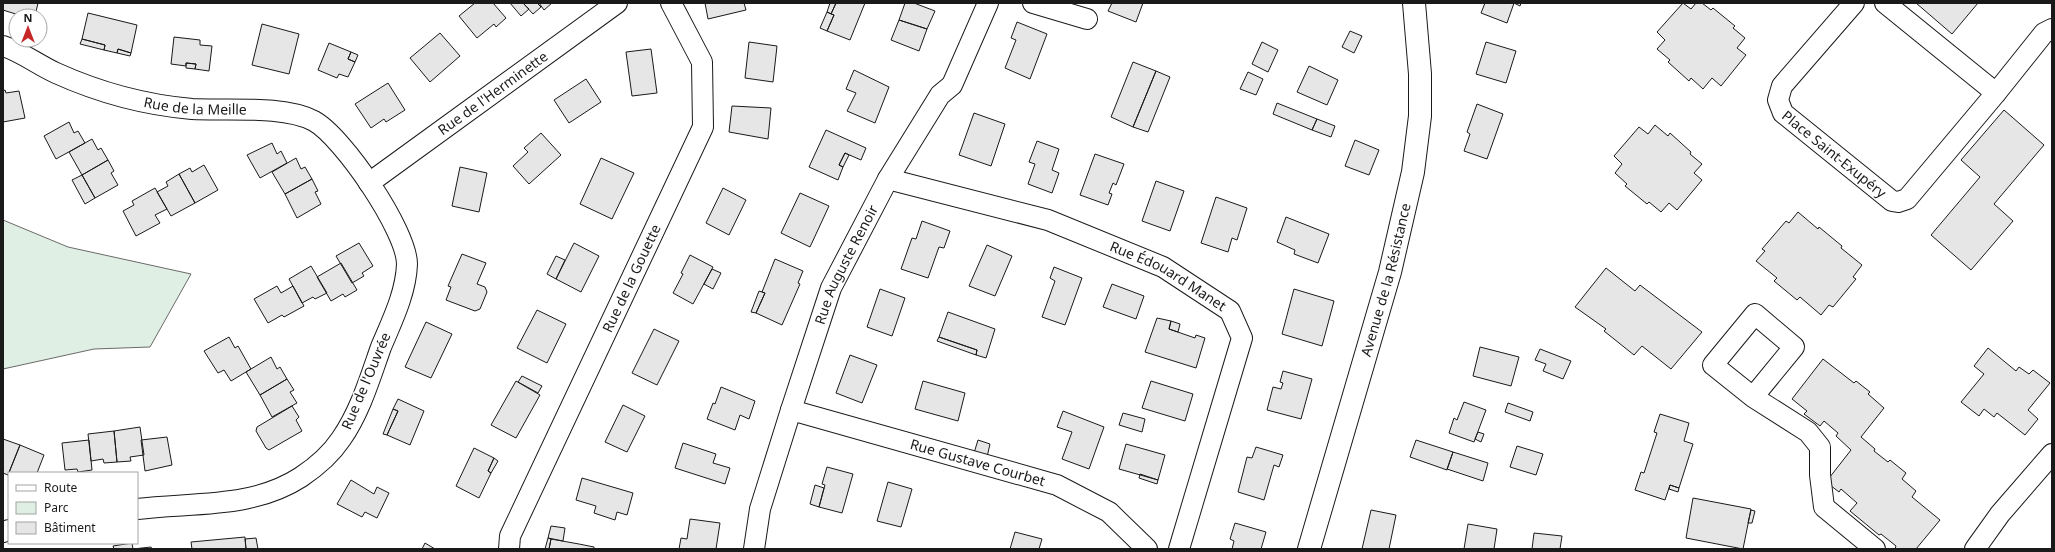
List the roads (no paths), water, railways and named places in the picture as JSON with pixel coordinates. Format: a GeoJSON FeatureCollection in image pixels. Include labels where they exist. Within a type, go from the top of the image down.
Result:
{"type":"FeatureCollection","features":[{"type":"Feature","properties":{"kind":"main road","name":"Avenue de la Résistance"},"geometry":{"type":"LineString","coordinates":[[1309,549],[1390,272],[1414,172],[1420,116],[1420,74],[1414,3]]}},
{"type":"Feature","properties":{"kind":"street","name":"Rue de l'Herminette"},"geometry":{"type":"LineString","coordinates":[[369,183],[617,3]]}},
{"type":"Feature","properties":{"kind":"street","name":"Rue de la Gouette"},"geometry":{"type":"LineString","coordinates":[[508,549],[510,536],[703,126],[702,62],[672,3]]}},
{"type":"Feature","properties":{"kind":"street","name":"Rue Auguste Renoir"},"geometry":{"type":"LineString","coordinates":[[754,549],[760,509],[831,288],[888,180],[940,95],[952,85],[988,3]]}},
{"type":"Feature","properties":{"kind":"street"},"geometry":{"type":"LineString","coordinates":[[1034,3],[1087,19]]}},
{"type":"Feature","properties":{"kind":"street","name":"Place Saint-Exupéry"},"geometry":{"type":"LineString","coordinates":[[1854,3],[1782,86],[1778,100],[1783,113],[1892,201],[1898,202],[1907,199],[2044,33],[2052,29]]}},
{"type":"Feature","properties":{"kind":"street"},"geometry":{"type":"LineString","coordinates":[[1885,3],[1996,93]]}},
{"type":"Feature","properties":{"kind":"street","name":"Rue de la Meille"},"geometry":{"type":"LineString","coordinates":[[3,46],[13,49],[52,71],[98,90],[162,105],[192,109],[278,111],[297,114],[316,122],[330,134],[369,183]]}},
{"type":"Feature","properties":{"kind":"street","name":"Rue Édouard Manet"},"geometry":{"type":"LineString","coordinates":[[888,180],[1048,220],[1163,267],[1230,310],[1242,338],[1179,549]]}},
{"type":"Feature","properties":{"kind":"street","name":"Rue de l'Ouvrée"},"geometry":{"type":"LineString","coordinates":[[138,509],[230,501],[281,489],[320,462],[340,440],[365,390],[397,306],[404,284],[407,263],[403,243],[386,208],[369,183]]}},
{"type":"Feature","properties":{"kind":"street"},"geometry":{"type":"LineString","coordinates":[[1752,397],[1808,432],[1820,447],[1820,475],[1824,506],[1875,549]]}},
{"type":"Feature","properties":{"kind":"street","name":"Rue Gustave Courbet"},"geometry":{"type":"LineString","coordinates":[[791,410],[1057,485],[1109,512],[1147,549]]}},
{"type":"Feature","properties":{"kind":"street"},"geometry":{"type":"LineString","coordinates":[[1975,549],[2000,514],[2052,454]]}}]}
